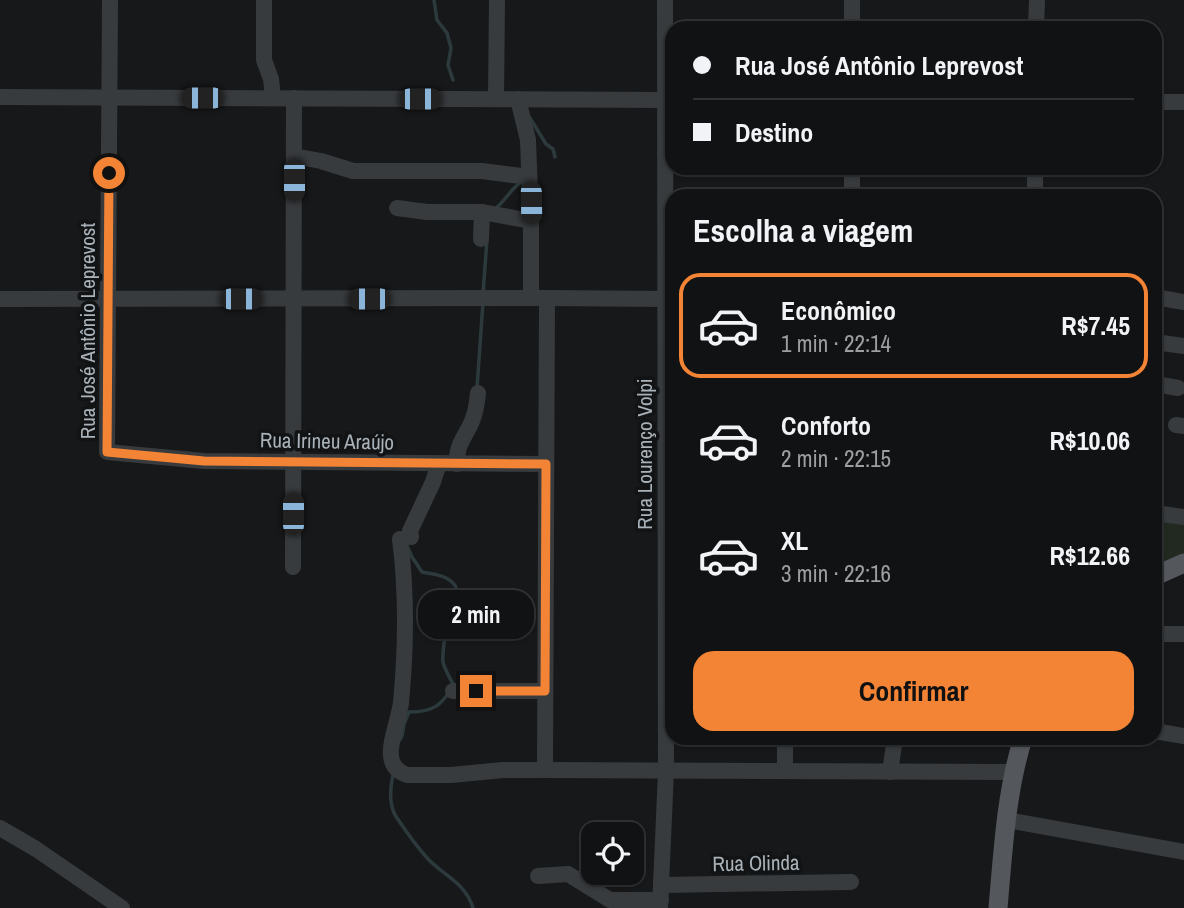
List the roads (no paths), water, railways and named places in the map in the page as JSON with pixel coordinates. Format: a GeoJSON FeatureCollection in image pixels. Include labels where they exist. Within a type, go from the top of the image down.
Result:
{"type":"FeatureCollection","features":[{"type":"Feature","properties":{"kind":"main road"},"geometry":{"type":"LineString","coordinates":[[1162,573],[1184,563]]}},
{"type":"Feature","properties":{"kind":"main road"},"geometry":{"type":"LineString","coordinates":[[998,908],[1007,820],[1021,745]]}},
{"type":"Feature","properties":{"kind":"street","name":"Rua José Antônio Leprevost"},"geometry":{"type":"LineString","coordinates":[[107,452],[110,0]]}},
{"type":"Feature","properties":{"kind":"street"},"geometry":{"type":"LineString","coordinates":[[264,0],[264,60],[271,79],[273,98]]}},
{"type":"Feature","properties":{"kind":"street"},"geometry":{"type":"LineString","coordinates":[[496,99],[497,0]]}},
{"type":"Feature","properties":{"kind":"street","name":"Rua Lourenço Volpi"},"geometry":{"type":"LineString","coordinates":[[665,0],[666,21]]}},
{"type":"Feature","properties":{"kind":"street"},"geometry":{"type":"LineString","coordinates":[[852,0],[852,21]]}},
{"type":"Feature","properties":{"kind":"street"},"geometry":{"type":"LineString","coordinates":[[1036,21],[1037,0]]}},
{"type":"Feature","properties":{"kind":"street"},"geometry":{"type":"LineString","coordinates":[[0,97],[665,100]]}},
{"type":"Feature","properties":{"kind":"street"},"geometry":{"type":"LineString","coordinates":[[293,566],[294,98]]}},
{"type":"Feature","properties":{"kind":"street"},"geometry":{"type":"LineString","coordinates":[[518,99],[527,140],[531,221],[539,298],[546,464],[545,770]]}},
{"type":"Feature","properties":{"kind":"street"},"geometry":{"type":"LineString","coordinates":[[1162,102],[1184,102]]}},
{"type":"Feature","properties":{"kind":"street"},"geometry":{"type":"LineString","coordinates":[[294,156],[353,171],[482,171],[529,177]]}},
{"type":"Feature","properties":{"kind":"street"},"geometry":{"type":"LineString","coordinates":[[397,208],[427,212],[482,212],[531,221]]}},
{"type":"Feature","properties":{"kind":"street"},"geometry":{"type":"LineString","coordinates":[[481,239],[482,212]]}},
{"type":"Feature","properties":{"kind":"street"},"geometry":{"type":"LineString","coordinates":[[0,299],[665,299]]}},
{"type":"Feature","properties":{"kind":"street"},"geometry":{"type":"LineString","coordinates":[[1162,299],[1184,302]]}},
{"type":"Feature","properties":{"kind":"street"},"geometry":{"type":"LineString","coordinates":[[1162,343],[1184,346]]}},
{"type":"Feature","properties":{"kind":"street"},"geometry":{"type":"LineString","coordinates":[[1162,385],[1178,388]]}},
{"type":"Feature","properties":{"kind":"street"},"geometry":{"type":"LineString","coordinates":[[457,464],[457,448],[471,424],[478,393]]}},
{"type":"Feature","properties":{"kind":"street","name":"Rua Irineu Araújo"},"geometry":{"type":"LineString","coordinates":[[107,452],[204,461],[546,464]]}},
{"type":"Feature","properties":{"kind":"street"},"geometry":{"type":"LineString","coordinates":[[439,463],[433,482],[406,538],[401,702],[391,750],[392,763],[400,773],[462,775],[503,770],[1014,772]]}},
{"type":"Feature","properties":{"kind":"street"},"geometry":{"type":"LineString","coordinates":[[1162,514],[1184,517]]}},
{"type":"Feature","properties":{"kind":"street"},"geometry":{"type":"LineString","coordinates":[[1162,634],[1184,634]]}},
{"type":"Feature","properties":{"kind":"street"},"geometry":{"type":"LineString","coordinates":[[453,691],[545,691]]}},
{"type":"Feature","properties":{"kind":"street"},"geometry":{"type":"LineString","coordinates":[[1162,732],[1184,736]]}},
{"type":"Feature","properties":{"kind":"street","name":"Rua Lourenço Volpi"},"geometry":{"type":"LineString","coordinates":[[661,898],[666,745]]}},
{"type":"Feature","properties":{"kind":"street"},"geometry":{"type":"LineString","coordinates":[[785,745],[785,771]]}},
{"type":"Feature","properties":{"kind":"street"},"geometry":{"type":"LineString","coordinates":[[890,772],[894,745]]}},
{"type":"Feature","properties":{"kind":"street"},"geometry":{"type":"LineString","coordinates":[[1007,820],[1184,852]]}},
{"type":"Feature","properties":{"kind":"street"},"geometry":{"type":"LineString","coordinates":[[0,828],[36,849],[122,908]]}},
{"type":"Feature","properties":{"kind":"street","name":"Rua Olinda"},"geometry":{"type":"LineString","coordinates":[[538,876],[568,874],[610,900],[851,883]]}},
{"type":"Feature","properties":{"kind":"waterway"},"geometry":{"type":"LineString","coordinates":[[434,0],[437,20],[447,33],[451,48],[448,65],[453,80]]}},
{"type":"Feature","properties":{"kind":"waterway"},"geometry":{"type":"LineString","coordinates":[[530,118],[546,144],[553,149],[555,157]]}},
{"type":"Feature","properties":{"kind":"waterway"},"geometry":{"type":"LineString","coordinates":[[496,208],[520,183]]}},
{"type":"Feature","properties":{"kind":"waterway"},"geometry":{"type":"LineString","coordinates":[[483,294],[487,239]]}},
{"type":"Feature","properties":{"kind":"waterway"},"geometry":{"type":"LineString","coordinates":[[477,388],[483,302]]}},
{"type":"Feature","properties":{"kind":"waterway"},"geometry":{"type":"LineString","coordinates":[[408,548],[422,572],[447,578],[456,587],[457,596],[448,618],[443,658],[445,669],[454,686]]}},
{"type":"Feature","properties":{"kind":"waterway"},"geometry":{"type":"LineString","coordinates":[[399,741],[409,712],[431,709],[450,692]]}},
{"type":"Feature","properties":{"kind":"waterway"},"geometry":{"type":"LineString","coordinates":[[393,775],[391,795],[395,815],[429,860],[465,893],[473,908]]}}]}
